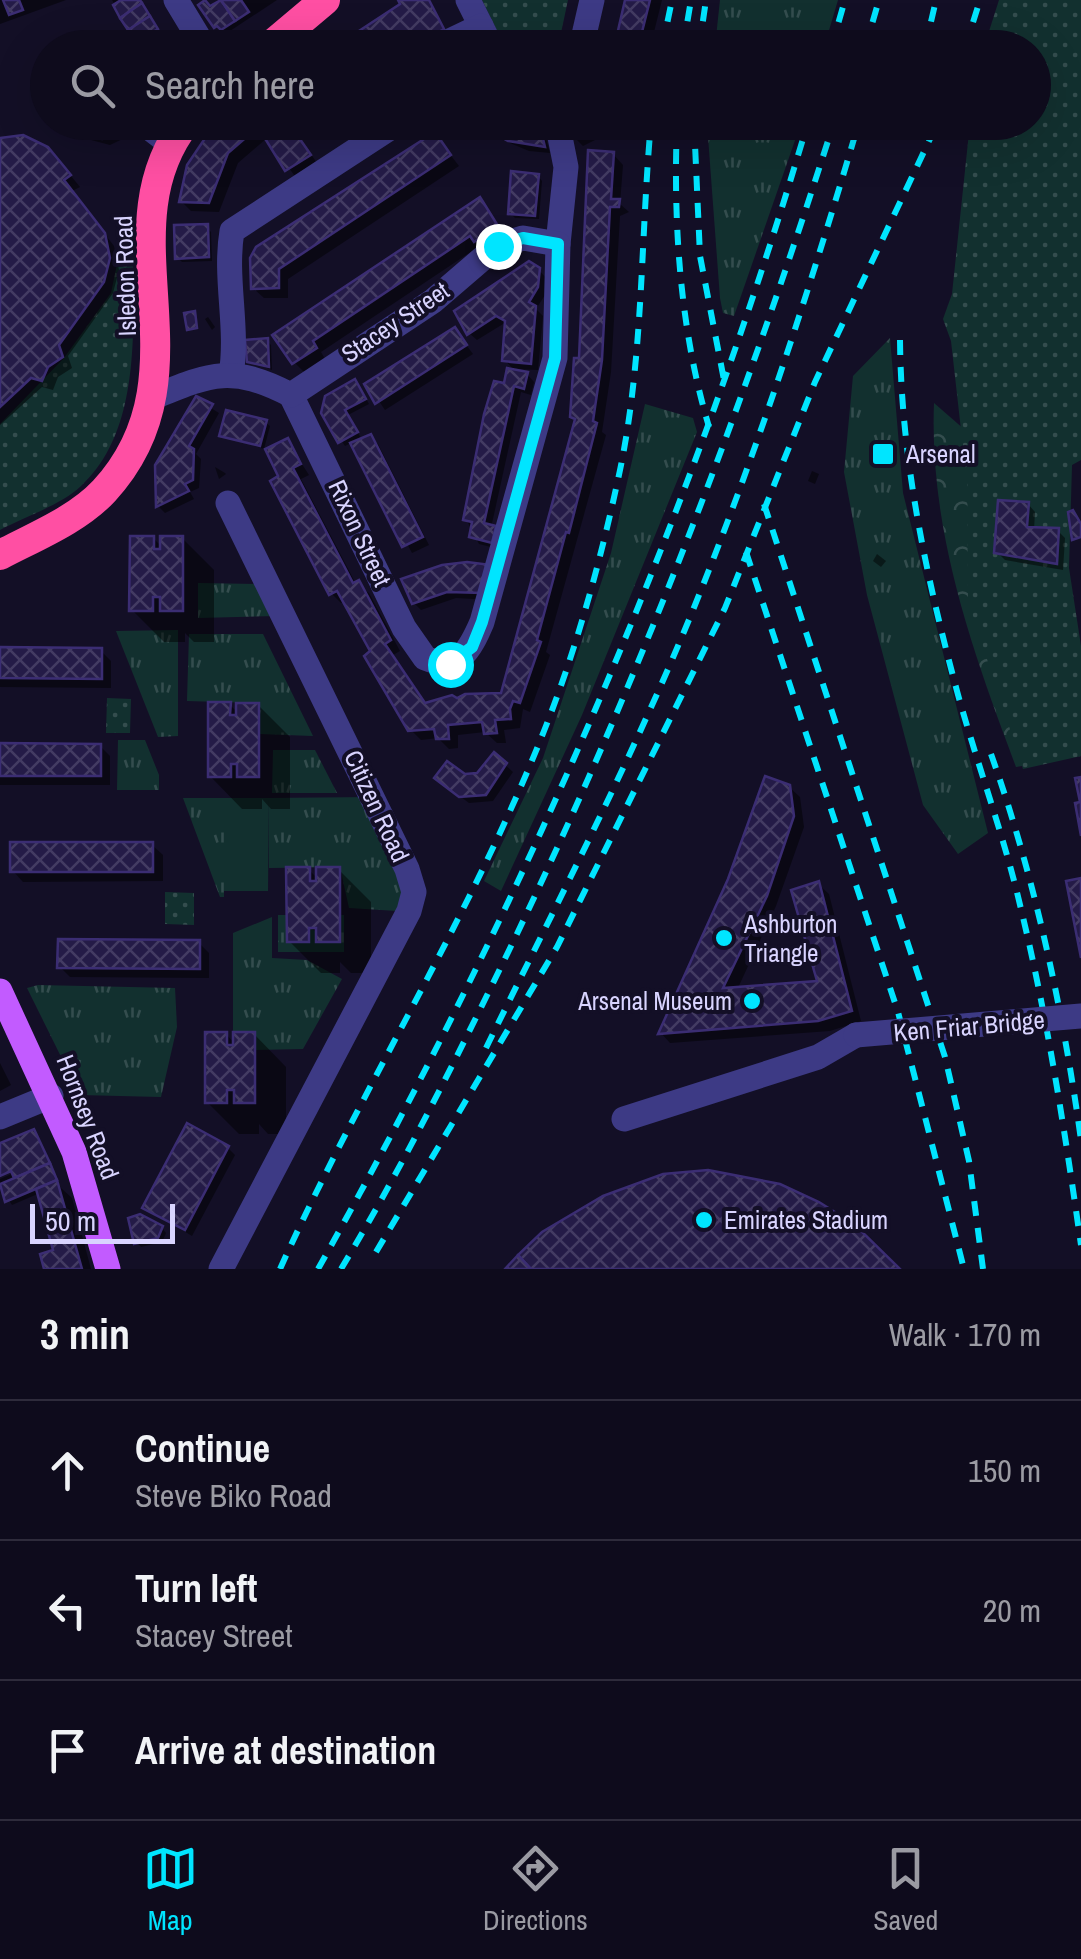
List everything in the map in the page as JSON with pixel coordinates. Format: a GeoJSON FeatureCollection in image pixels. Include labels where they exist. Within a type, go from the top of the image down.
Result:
{"type":"FeatureCollection","features":[{"type":"Feature","properties":{"kind":"highway"},"geometry":{"type":"LineString","coordinates":[[289,30],[325,0]]}},
{"type":"Feature","properties":{"kind":"highway","name":"Isledon Road"},"geometry":{"type":"LineString","coordinates":[[0,555],[93,501],[120,470],[140,432],[154,397],[158,352],[151,205],[167,140]]}},
{"type":"Feature","properties":{"kind":"main road","name":"Hornsey Road"},"geometry":{"type":"LineString","coordinates":[[0,990],[74,1152],[108,1269]]}},
{"type":"Feature","properties":{"kind":"street"},"geometry":{"type":"LineString","coordinates":[[176,0],[195,30]]}},
{"type":"Feature","properties":{"kind":"street"},"geometry":{"type":"LineString","coordinates":[[468,0],[483,30]]}},
{"type":"Feature","properties":{"kind":"street"},"geometry":{"type":"LineString","coordinates":[[585,30],[592,0]]}},
{"type":"Feature","properties":{"kind":"street"},"geometry":{"type":"LineString","coordinates":[[231,375],[235,340],[229,251],[232,231],[246,218],[370,140]]}},
{"type":"Feature","properties":{"kind":"street"},"geometry":{"type":"LineString","coordinates":[[558,244],[566,166],[560,140]]}},
{"type":"Feature","properties":{"kind":"street","name":"Stacey Street"},"geometry":{"type":"LineString","coordinates":[[290,395],[432,301],[498,246],[523,238],[558,244]]}},
{"type":"Feature","properties":{"kind":"street","name":"Rixon Street"},"geometry":{"type":"LineString","coordinates":[[290,395],[404,628],[425,658],[438,664],[462,659],[482,622],[555,358],[558,244]]}},
{"type":"Feature","properties":{"kind":"street"},"geometry":{"type":"LineString","coordinates":[[154,397],[206,374],[231,375],[290,395]]}},
{"type":"Feature","properties":{"kind":"street","name":"Citizen Road"},"geometry":{"type":"LineString","coordinates":[[222,1269],[409,911],[414,892],[373,797],[228,503]]}},
{"type":"Feature","properties":{"kind":"street","name":"Ken Friar Bridge"},"geometry":{"type":"LineString","coordinates":[[624,1119],[818,1056],[856,1036],[1081,1016]]}},
{"type":"Feature","properties":{"kind":"street"},"geometry":{"type":"LineString","coordinates":[[0,1117],[51,1096]]}},
{"type":"Feature","properties":{"kind":"green space"},"geometry":{"type":"Polygon","coordinates":[[[482,0],[568,0],[562,30],[497,30],[482,0]]]}},
{"type":"Feature","properties":{"kind":"green space"},"geometry":{"type":"Polygon","coordinates":[[[720,0],[838,0],[829,30],[717,30],[720,0]]]}},
{"type":"Feature","properties":{"kind":"green space"},"geometry":{"type":"Polygon","coordinates":[[[999,0],[1081,0],[1081,460],[1072,465],[1069,568],[1081,646],[1081,756],[1023,769],[968,601],[967,483],[951,341],[943,319],[952,294],[968,140],[1051,140],[1051,30],[989,30],[999,0]]]}},
{"type":"Feature","properties":{"kind":"green space"},"geometry":{"type":"Polygon","coordinates":[[[708,140],[795,140],[734,316],[723,313],[708,140]]]}},
{"type":"Feature","properties":{"kind":"green space"},"geometry":{"type":"Polygon","coordinates":[[[123,236],[133,238],[133,335],[131,369],[116,433],[102,462],[73,493],[0,530],[0,424],[64,358],[111,293],[123,236]]]}},
{"type":"Feature","properties":{"kind":"green space"},"geometry":{"type":"Polygon","coordinates":[[[890,338],[903,493],[988,833],[958,854],[923,805],[867,595],[844,472],[853,376],[890,338]]]}},
{"type":"Feature","properties":{"kind":"green space"},"geometry":{"type":"Polygon","coordinates":[[[934,403],[965,430],[1081,756],[1016,767],[969,634],[946,543],[934,450],[934,403]]]}},
{"type":"Feature","properties":{"kind":"green space"},"geometry":{"type":"Polygon","coordinates":[[[645,404],[693,418],[697,432],[582,715],[501,891],[484,881],[543,758],[611,553],[645,404]]]}},
{"type":"Feature","properties":{"kind":"green space"},"geometry":{"type":"Polygon","coordinates":[[[198,583],[261,584],[277,616],[198,618],[198,583]]]}},
{"type":"Feature","properties":{"kind":"green space"},"geometry":{"type":"Polygon","coordinates":[[[178,630],[178,736],[158,737],[116,631],[178,630]]]}},
{"type":"Feature","properties":{"kind":"green space"},"geometry":{"type":"Polygon","coordinates":[[[189,634],[263,634],[313,736],[259,734],[259,703],[187,701],[189,634]]]}},
{"type":"Feature","properties":{"kind":"green space"},"geometry":{"type":"Polygon","coordinates":[[[107,698],[131,699],[130,733],[106,733],[107,698]]]}},
{"type":"Feature","properties":{"kind":"green space"},"geometry":{"type":"Polygon","coordinates":[[[118,740],[145,740],[159,775],[159,790],[117,790],[118,740]]]}},
{"type":"Feature","properties":{"kind":"green space"},"geometry":{"type":"Polygon","coordinates":[[[273,750],[315,750],[337,793],[272,793],[273,750]]]}},
{"type":"Feature","properties":{"kind":"green space"},"geometry":{"type":"Polygon","coordinates":[[[373,797],[407,869],[397,911],[349,908],[340,867],[269,868],[269,798],[373,797]]]}},
{"type":"Feature","properties":{"kind":"green space"},"geometry":{"type":"Polygon","coordinates":[[[183,798],[224,798],[224,897],[220,897],[183,798]]]}},
{"type":"Feature","properties":{"kind":"green space"},"geometry":{"type":"Polygon","coordinates":[[[224,798],[269,798],[268,891],[224,891],[224,798]]]}},
{"type":"Feature","properties":{"kind":"green space"},"geometry":{"type":"Polygon","coordinates":[[[165,892],[194,893],[194,925],[165,924],[165,892]]]}},
{"type":"Feature","properties":{"kind":"green space"},"geometry":{"type":"Polygon","coordinates":[[[278,915],[287,915],[287,942],[309,942],[309,928],[339,942],[340,915],[344,915],[344,952],[278,952],[278,915]]]}},
{"type":"Feature","properties":{"kind":"green space"},"geometry":{"type":"Polygon","coordinates":[[[272,917],[272,958],[307,960],[342,979],[303,1049],[255,1050],[255,1032],[233,1032],[233,933],[272,917]]]}},
{"type":"Feature","properties":{"kind":"green space"},"geometry":{"type":"Polygon","coordinates":[[[27,988],[175,988],[177,1027],[161,1097],[80,1095],[27,988]]]}},
{"type":"Feature","properties":{"kind":"building"},"geometry":{"type":"Polygon","coordinates":[[[3,0],[19,0],[23,10],[9,15],[3,0]]]}},
{"type":"Feature","properties":{"kind":"building"},"geometry":{"type":"Polygon","coordinates":[[[121,0],[142,3],[120,18],[113,5],[121,0]]]}},
{"type":"Feature","properties":{"kind":"building"},"geometry":{"type":"Polygon","coordinates":[[[205,0],[210,6],[221,0],[235,21],[221,30],[214,28],[198,5],[205,0]]]}},
{"type":"Feature","properties":{"kind":"building"},"geometry":{"type":"Polygon","coordinates":[[[221,0],[241,0],[249,12],[235,21],[221,0]]]}},
{"type":"Feature","properties":{"kind":"building"},"geometry":{"type":"Polygon","coordinates":[[[398,0],[429,0],[444,29],[360,30],[400,4],[398,0]]]}},
{"type":"Feature","properties":{"kind":"building"},"geometry":{"type":"Polygon","coordinates":[[[625,0],[650,0],[642,30],[618,30],[625,0]]]}},
{"type":"Feature","properties":{"kind":"building"},"geometry":{"type":"Polygon","coordinates":[[[142,3],[150,16],[128,30],[120,18],[142,3]]]}},
{"type":"Feature","properties":{"kind":"building"},"geometry":{"type":"Polygon","coordinates":[[[150,16],[158,29],[156,30],[128,30],[150,16]]]}},
{"type":"Feature","properties":{"kind":"building"},"geometry":{"type":"Polygon","coordinates":[[[23,135],[48,147],[71,175],[64,180],[105,233],[110,258],[104,282],[59,345],[63,357],[48,367],[42,381],[31,378],[0,407],[0,138],[23,135]]]}},
{"type":"Feature","properties":{"kind":"building"},"geometry":{"type":"Polygon","coordinates":[[[204,140],[243,140],[228,153],[209,203],[179,202],[187,165],[204,140]]]}},
{"type":"Feature","properties":{"kind":"building"},"geometry":{"type":"Polygon","coordinates":[[[266,140],[301,140],[311,155],[285,171],[266,140]]]}},
{"type":"Feature","properties":{"kind":"building"},"geometry":{"type":"Polygon","coordinates":[[[423,140],[441,140],[451,155],[279,269],[279,288],[251,289],[250,258],[256,247],[423,140]]]}},
{"type":"Feature","properties":{"kind":"building"},"geometry":{"type":"Polygon","coordinates":[[[543,140],[545,147],[508,141],[543,140]]]}},
{"type":"Feature","properties":{"kind":"building"},"geometry":{"type":"Polygon","coordinates":[[[588,150],[614,152],[611,199],[620,199],[619,207],[610,207],[602,360],[593,421],[597,423],[537,640],[541,642],[520,703],[513,701],[511,719],[495,720],[497,733],[484,734],[482,722],[448,725],[449,739],[436,739],[434,729],[408,731],[364,656],[370,651],[337,591],[329,595],[270,481],[278,476],[265,449],[288,438],[301,464],[293,468],[353,583],[359,580],[391,640],[385,644],[425,703],[452,695],[457,698],[465,694],[501,693],[575,419],[570,417],[574,358],[579,358],[588,150]]]}},
{"type":"Feature","properties":{"kind":"building"},"geometry":{"type":"Polygon","coordinates":[[[511,171],[539,174],[535,216],[508,214],[511,171]]]}},
{"type":"Feature","properties":{"kind":"building"},"geometry":{"type":"Polygon","coordinates":[[[480,197],[498,226],[474,242],[470,236],[313,341],[317,348],[292,364],[272,335],[480,197]]]}},
{"type":"Feature","properties":{"kind":"building"},"geometry":{"type":"Polygon","coordinates":[[[208,224],[209,257],[175,259],[174,225],[208,224]]]}},
{"type":"Feature","properties":{"kind":"building"},"geometry":{"type":"Polygon","coordinates":[[[529,261],[540,268],[538,287],[529,302],[536,306],[531,364],[502,361],[505,321],[496,316],[467,335],[454,311],[529,261]]]}},
{"type":"Feature","properties":{"kind":"building"},"geometry":{"type":"Polygon","coordinates":[[[195,311],[197,328],[187,330],[184,313],[195,311]]]}},
{"type":"Feature","properties":{"kind":"building"},"geometry":{"type":"Polygon","coordinates":[[[455,327],[467,345],[375,404],[364,384],[455,327]]]}},
{"type":"Feature","properties":{"kind":"building"},"geometry":{"type":"Polygon","coordinates":[[[268,338],[269,367],[247,362],[245,340],[268,338]]]}},
{"type":"Feature","properties":{"kind":"building"},"geometry":{"type":"Polygon","coordinates":[[[507,368],[528,372],[524,389],[514,386],[484,523],[496,526],[492,543],[469,537],[472,522],[463,520],[484,414],[494,381],[504,383],[507,368]]]}},
{"type":"Feature","properties":{"kind":"building"},"geometry":{"type":"Polygon","coordinates":[[[355,379],[366,399],[345,410],[358,432],[338,443],[321,413],[325,396],[355,379]]]}},
{"type":"Feature","properties":{"kind":"building"},"geometry":{"type":"Polygon","coordinates":[[[196,396],[213,404],[189,446],[194,449],[193,480],[185,484],[189,491],[156,507],[155,465],[196,396]]]}},
{"type":"Feature","properties":{"kind":"building"},"geometry":{"type":"Polygon","coordinates":[[[226,410],[267,420],[260,446],[219,436],[226,410]]]}},
{"type":"Feature","properties":{"kind":"building"},"geometry":{"type":"Polygon","coordinates":[[[371,434],[423,537],[402,547],[350,443],[371,434]]]}},
{"type":"Feature","properties":{"kind":"building"},"geometry":{"type":"Polygon","coordinates":[[[998,500],[1029,502],[1027,527],[1059,528],[1057,564],[994,553],[998,500]]]}},
{"type":"Feature","properties":{"kind":"building"},"geometry":{"type":"Polygon","coordinates":[[[1073,510],[1081,524],[1081,537],[1072,540],[1068,512],[1073,510]]]}},
{"type":"Feature","properties":{"kind":"building"},"geometry":{"type":"Polygon","coordinates":[[[130,536],[154,536],[154,549],[160,549],[160,536],[183,536],[183,611],[160,611],[160,597],[153,597],[153,611],[129,611],[130,536]]]}},
{"type":"Feature","properties":{"kind":"building"},"geometry":{"type":"Polygon","coordinates":[[[442,565],[491,565],[483,593],[447,592],[412,604],[401,579],[442,565]]]}},
{"type":"Feature","properties":{"kind":"building"},"geometry":{"type":"Polygon","coordinates":[[[0,647],[102,648],[102,679],[0,678],[0,647]]]}},
{"type":"Feature","properties":{"kind":"building"},"geometry":{"type":"Polygon","coordinates":[[[208,702],[231,702],[230,715],[236,715],[236,703],[259,703],[259,777],[237,777],[237,764],[231,764],[231,777],[208,777],[208,702]]]}},
{"type":"Feature","properties":{"kind":"building"},"geometry":{"type":"Polygon","coordinates":[[[0,743],[101,744],[101,776],[0,776],[0,743]]]}},
{"type":"Feature","properties":{"kind":"building"},"geometry":{"type":"Polygon","coordinates":[[[494,752],[507,763],[486,795],[459,797],[434,778],[447,761],[465,774],[477,773],[494,752]]]}},
{"type":"Feature","properties":{"kind":"building","name":"Ashburton Triangle"},"geometry":{"type":"Polygon","coordinates":[[[765,776],[790,785],[794,816],[767,896],[723,988],[817,981],[791,890],[819,881],[852,1011],[818,1021],[658,1034],[728,879],[765,776]]]}},
{"type":"Feature","properties":{"kind":"building"},"geometry":{"type":"Polygon","coordinates":[[[1081,777],[1081,836],[1075,778],[1081,777]]]}},
{"type":"Feature","properties":{"kind":"building"},"geometry":{"type":"Polygon","coordinates":[[[10,842],[153,842],[153,872],[10,872],[10,842]]]}},
{"type":"Feature","properties":{"kind":"building"},"geometry":{"type":"Polygon","coordinates":[[[286,867],[310,867],[310,881],[316,881],[316,867],[340,867],[340,942],[316,942],[316,928],[309,928],[309,942],[287,942],[286,867]]]}},
{"type":"Feature","properties":{"kind":"building"},"geometry":{"type":"Polygon","coordinates":[[[1081,878],[1081,958],[1066,881],[1081,878]]]}},
{"type":"Feature","properties":{"kind":"building"},"geometry":{"type":"Polygon","coordinates":[[[58,939],[200,940],[200,969],[57,968],[58,939]]]}},
{"type":"Feature","properties":{"kind":"building"},"geometry":{"type":"Polygon","coordinates":[[[205,1032],[227,1032],[227,1045],[233,1045],[233,1032],[255,1032],[255,1103],[234,1103],[234,1090],[227,1090],[227,1103],[205,1103],[205,1032]]]}},
{"type":"Feature","properties":{"kind":"building"},"geometry":{"type":"Polygon","coordinates":[[[187,1123],[229,1146],[185,1230],[142,1208],[187,1123]]]}},
{"type":"Feature","properties":{"kind":"building"},"geometry":{"type":"Polygon","coordinates":[[[34,1129],[50,1163],[14,1178],[11,1171],[0,1176],[0,1143],[34,1129]]]}},
{"type":"Feature","properties":{"kind":"building"},"geometry":{"type":"Polygon","coordinates":[[[50,1163],[57,1180],[5,1202],[0,1184],[50,1163]]]}},
{"type":"Feature","properties":{"kind":"building","name":"Emirates Stadium"},"geometry":{"type":"Polygon","coordinates":[[[708,1170],[780,1184],[819,1202],[854,1224],[900,1269],[531,1269],[518,1255],[542,1232],[603,1196],[663,1174],[708,1170]]]}},
{"type":"Feature","properties":{"kind":"building"},"geometry":{"type":"Polygon","coordinates":[[[57,1180],[82,1269],[44,1269],[40,1254],[53,1250],[36,1189],[57,1180]]]}},
{"type":"Feature","properties":{"kind":"building"},"geometry":{"type":"Polygon","coordinates":[[[140,1214],[163,1226],[158,1238],[134,1244],[128,1218],[140,1214]]]}},
{"type":"Feature","properties":{"kind":"building"},"geometry":{"type":"Polygon","coordinates":[[[518,1255],[531,1269],[505,1269],[518,1255]]]}},
{"type":"Feature","properties":{"kind":"railway"},"geometry":{"type":"LineString","coordinates":[[666,30],[672,0]]}},
{"type":"Feature","properties":{"kind":"railway"},"geometry":{"type":"LineString","coordinates":[[686,30],[691,0]]}},
{"type":"Feature","properties":{"kind":"railway"},"geometry":{"type":"LineString","coordinates":[[702,30],[706,0]]}},
{"type":"Feature","properties":{"kind":"railway"},"geometry":{"type":"LineString","coordinates":[[836,30],[845,0]]}},
{"type":"Feature","properties":{"kind":"railway"},"geometry":{"type":"LineString","coordinates":[[870,30],[879,0]]}},
{"type":"Feature","properties":{"kind":"railway"},"geometry":{"type":"LineString","coordinates":[[929,30],[936,0]]}},
{"type":"Feature","properties":{"kind":"railway"},"geometry":{"type":"LineString","coordinates":[[971,30],[980,0]]}},
{"type":"Feature","properties":{"kind":"railway"},"geometry":{"type":"LineString","coordinates":[[280,1269],[483,868],[544,731],[576,640],[626,439],[637,349],[650,140]]}},
{"type":"Feature","properties":{"kind":"railway"},"geometry":{"type":"LineString","coordinates":[[677,140],[676,199],[685,315],[709,427]]}},
{"type":"Feature","properties":{"kind":"railway"},"geometry":{"type":"LineString","coordinates":[[695,140],[700,256],[724,380]]}},
{"type":"Feature","properties":{"kind":"railway"},"geometry":{"type":"LineString","coordinates":[[318,1269],[464,993],[595,709],[710,419],[802,140]]}},
{"type":"Feature","properties":{"kind":"railway"},"geometry":{"type":"LineString","coordinates":[[341,1269],[410,1148],[473,1023],[605,740],[727,434],[828,140]]}},
{"type":"Feature","properties":{"kind":"railway"},"geometry":{"type":"LineString","coordinates":[[486,1048],[619,776],[693,610],[782,368],[854,140]]}},
{"type":"Feature","properties":{"kind":"railway"},"geometry":{"type":"LineString","coordinates":[[376,1252],[557,947],[725,608],[815,382],[929,140]]}},
{"type":"Feature","properties":{"kind":"railway"},"geometry":{"type":"LineString","coordinates":[[900,340],[910,473],[926,561],[957,691],[1007,854],[1031,951],[1081,1245]]}},
{"type":"Feature","properties":{"kind":"railway"},"geometry":{"type":"LineString","coordinates":[[764,504],[945,1057],[969,1161],[983,1269]]}},
{"type":"Feature","properties":{"kind":"railway"},"geometry":{"type":"LineString","coordinates":[[746,552],[898,1012],[964,1269]]}},
{"type":"Feature","properties":{"kind":"railway"},"geometry":{"type":"LineString","coordinates":[[991,754],[1046,945],[1081,1140]]}},
{"type":"Feature","properties":{"kind":"place","name":"Arsenal"},"geometry":{"type":"Point","coordinates":[883,454]}},
{"type":"Feature","properties":{"kind":"place","name":"Ashburton Triangle"},"geometry":{"type":"Point","coordinates":[724,938]}},
{"type":"Feature","properties":{"kind":"place","name":"Arsenal Museum"},"geometry":{"type":"Point","coordinates":[752,1001]}},
{"type":"Feature","properties":{"kind":"place","name":"Emirates Stadium"},"geometry":{"type":"Point","coordinates":[704,1220]}},
{"type":"Feature","properties":{"kind":"route"},"geometry":{"type":"LineString","coordinates":[[450,664],[462,659],[472,647],[482,622],[555,358],[558,244],[523,238],[498,246]]}}]}
